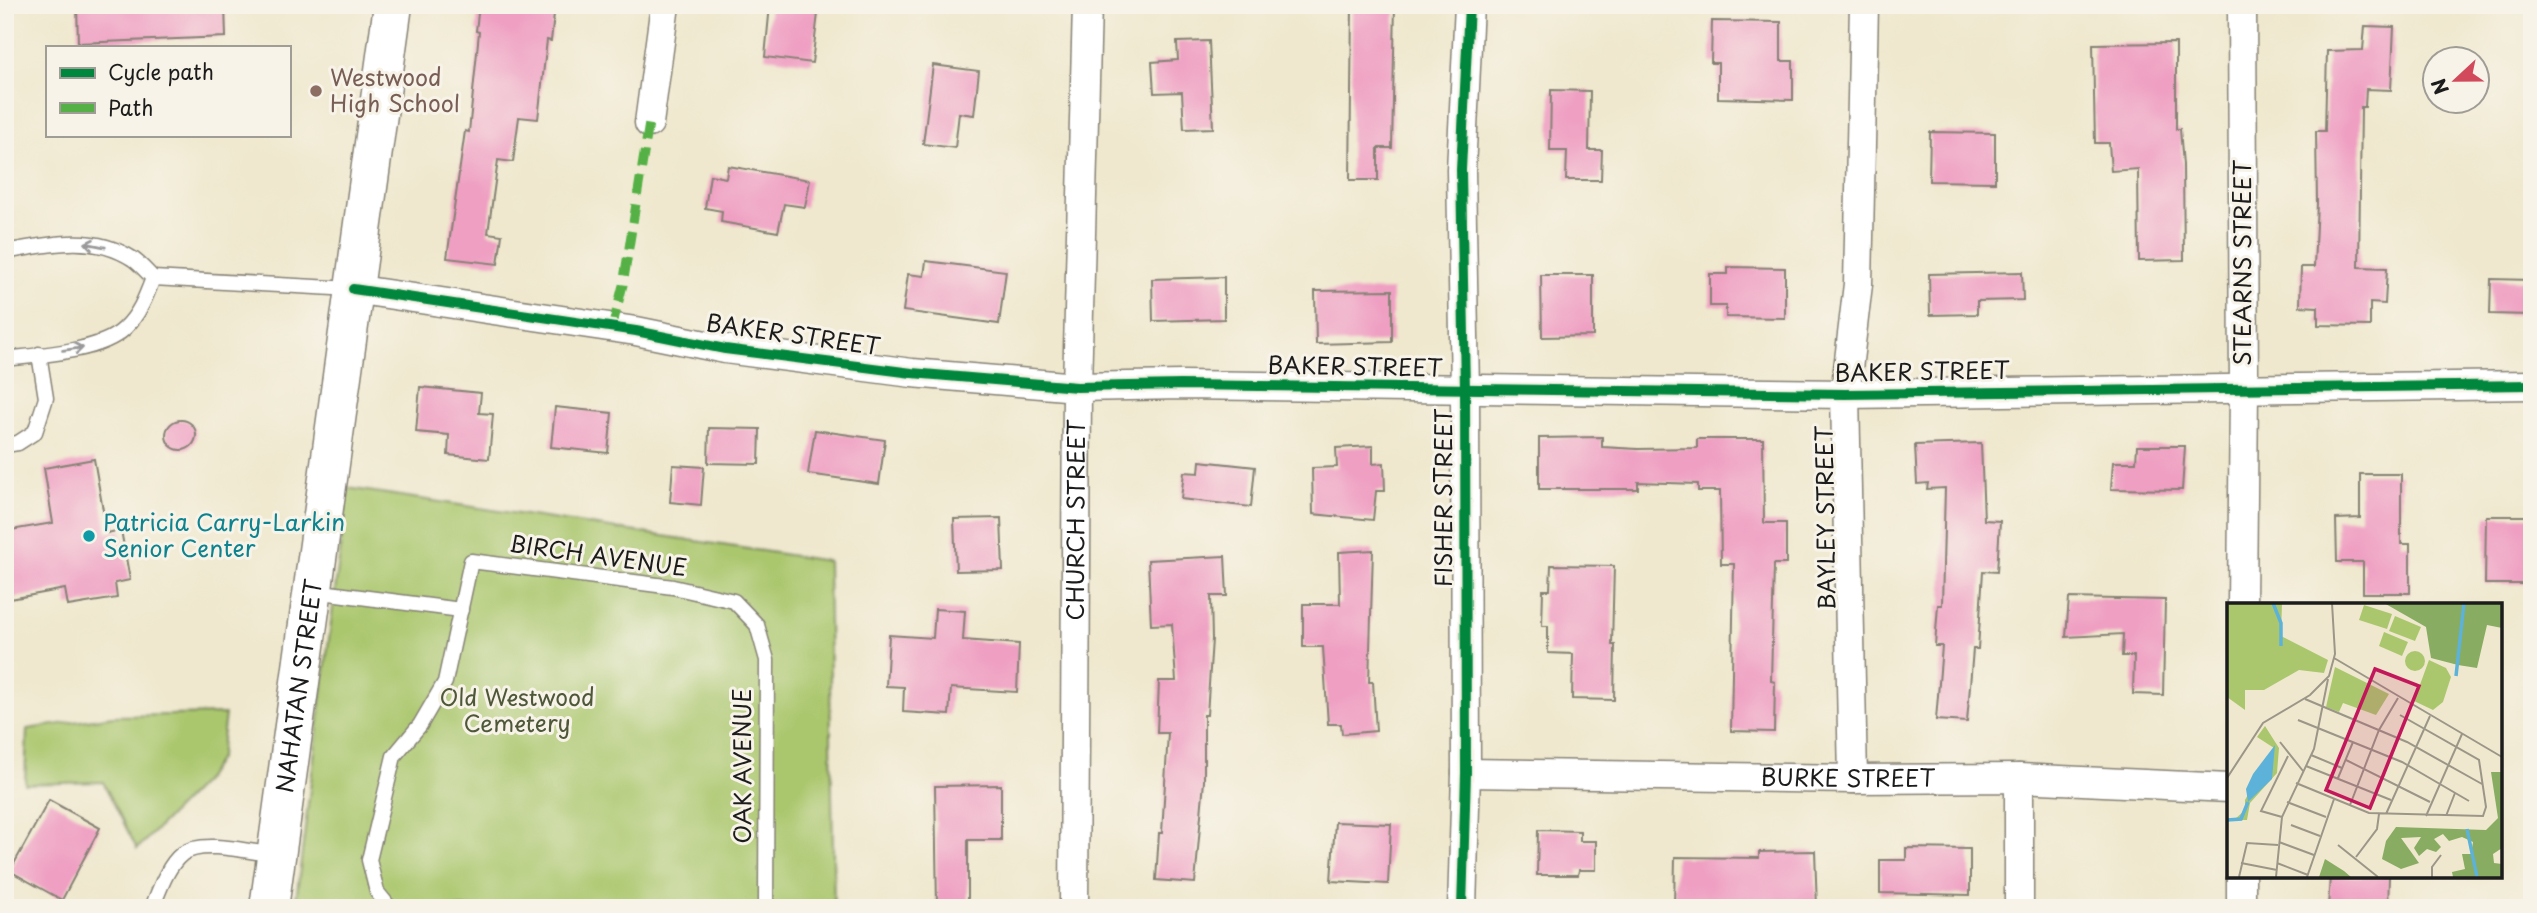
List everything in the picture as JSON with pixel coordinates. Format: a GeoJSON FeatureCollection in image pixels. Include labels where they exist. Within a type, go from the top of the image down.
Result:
{"type":"FeatureCollection","features":[{"type":"Feature","properties":{"kind":"main road","name":"NAHATAN STREET"},"geometry":{"type":"LineString","coordinates":[[269,908],[393,5]]}},
{"type":"Feature","properties":{"kind":"street"},"geometry":{"type":"LineString","coordinates":[[649,123],[665,5]]}},
{"type":"Feature","properties":{"kind":"street","name":"CHURCH STREET"},"geometry":{"type":"LineString","coordinates":[[1074,908],[1077,387],[1087,5]]}},
{"type":"Feature","properties":{"kind":"street","name":"FISHER STREET"},"geometry":{"type":"LineString","coordinates":[[1462,908],[1466,773],[1465,390],[1461,170],[1469,5]]}},
{"type":"Feature","properties":{"kind":"street","name":"BAYLEY STREET"},"geometry":{"type":"LineString","coordinates":[[1853,779],[1844,394],[1858,284],[1864,5]]}},
{"type":"Feature","properties":{"kind":"street","name":"STEARNS STREET"},"geometry":{"type":"LineString","coordinates":[[2242,5],[2242,603]]}},
{"type":"Feature","properties":{"kind":"street","name":"BAKER STREET"},"geometry":{"type":"LineString","coordinates":[[353,289],[636,331],[724,349],[912,373],[1077,387],[1181,385],[1844,394],[2532,385]]}},
{"type":"Feature","properties":{"kind":"street","name":"BURKE STREET"},"geometry":{"type":"LineString","coordinates":[[1466,773],[1853,779],[2019,778],[2227,788]]}},
{"type":"Feature","properties":{"kind":"street"},"geometry":{"type":"LineString","coordinates":[[2019,778],[2019,908]]}},
{"type":"Feature","properties":{"kind":"street"},"geometry":{"type":"LineString","coordinates":[[2241,878],[2241,908]]}},
{"type":"Feature","properties":{"kind":"lane"},"geometry":{"type":"LineString","coordinates":[[5,252],[64,242],[99,244],[133,259],[153,278],[353,289]]}},
{"type":"Feature","properties":{"kind":"lane"},"geometry":{"type":"LineString","coordinates":[[5,359],[90,347],[123,331],[140,310],[153,278]]}},
{"type":"Feature","properties":{"kind":"lane"},"geometry":{"type":"LineString","coordinates":[[5,445],[18,443],[35,432],[46,398],[39,354]]}},
{"type":"Feature","properties":{"kind":"lane","name":"BIRCH AVENUE"},"geometry":{"type":"LineString","coordinates":[[461,610],[471,561],[673,587],[734,601],[757,625]]}},
{"type":"Feature","properties":{"kind":"lane"},"geometry":{"type":"LineString","coordinates":[[314,591],[461,610],[445,682],[420,725],[394,756],[369,860],[377,892],[390,908]]}},
{"type":"Feature","properties":{"kind":"lane","name":"OAK AVENUE"},"geometry":{"type":"LineString","coordinates":[[757,625],[767,660],[766,908]]}},
{"type":"Feature","properties":{"kind":"lane"},"geometry":{"type":"LineString","coordinates":[[152,908],[164,879],[181,855],[200,846],[276,856]]}},
{"type":"Feature","properties":{"kind":"green space","name":"Old Westwood Cemetery"},"geometry":{"type":"Polygon","coordinates":[[[348,488],[828,561],[834,908],[295,908],[348,488]]]}},
{"type":"Feature","properties":{"kind":"green space"},"geometry":{"type":"Polygon","coordinates":[[[225,714],[220,757],[205,780],[137,849],[103,782],[25,784],[27,729],[113,716],[225,714]]]}},
{"type":"Feature","properties":{"kind":"building"},"geometry":{"type":"Polygon","coordinates":[[[77,5],[225,5],[226,37],[78,43],[77,5]]]}},
{"type":"Feature","properties":{"kind":"building"},"geometry":{"type":"Polygon","coordinates":[[[479,5],[555,5],[551,41],[547,40],[538,119],[519,117],[513,162],[498,160],[488,233],[502,235],[498,264],[447,258],[465,131],[469,132],[479,32],[476,31],[479,5]]]}},
{"type":"Feature","properties":{"kind":"building"},"geometry":{"type":"Polygon","coordinates":[[[770,5],[819,5],[812,63],[765,57],[770,5]]]}},
{"type":"Feature","properties":{"kind":"building"},"geometry":{"type":"Polygon","coordinates":[[[1352,5],[1395,5],[1392,148],[1378,148],[1378,180],[1350,180],[1352,5]]]}},
{"type":"Feature","properties":{"kind":"building"},"geometry":{"type":"Polygon","coordinates":[[[1712,21],[1781,22],[1781,61],[1793,61],[1793,100],[1718,98],[1718,63],[1711,63],[1712,21]]]}},
{"type":"Feature","properties":{"kind":"building"},"geometry":{"type":"Polygon","coordinates":[[[2365,26],[2394,27],[2391,90],[2366,89],[2365,107],[2361,107],[2359,267],[2387,268],[2385,304],[2370,303],[2370,326],[2318,325],[2318,307],[2300,306],[2301,267],[2314,267],[2316,131],[2325,131],[2327,51],[2363,50],[2365,26]]]}},
{"type":"Feature","properties":{"kind":"building"},"geometry":{"type":"Polygon","coordinates":[[[1209,41],[1213,128],[1184,129],[1182,92],[1154,93],[1152,62],[1178,60],[1177,42],[1209,41]]]}},
{"type":"Feature","properties":{"kind":"building"},"geometry":{"type":"Polygon","coordinates":[[[2176,43],[2176,129],[2180,129],[2183,165],[2184,260],[2139,261],[2138,169],[2111,171],[2109,143],[2095,143],[2093,44],[2176,43]]]}},
{"type":"Feature","properties":{"kind":"building"},"geometry":{"type":"Polygon","coordinates":[[[933,65],[979,71],[974,115],[959,113],[955,148],[923,144],[933,65]]]}},
{"type":"Feature","properties":{"kind":"building"},"geometry":{"type":"Polygon","coordinates":[[[1551,90],[1590,91],[1589,150],[1602,150],[1601,180],[1566,180],[1567,151],[1550,151],[1551,90]]]}},
{"type":"Feature","properties":{"kind":"building"},"geometry":{"type":"Polygon","coordinates":[[[1930,132],[1995,133],[1995,182],[1929,181],[1930,132]]]}},
{"type":"Feature","properties":{"kind":"building"},"geometry":{"type":"Polygon","coordinates":[[[728,166],[810,180],[805,207],[784,204],[778,232],[721,222],[722,211],[705,208],[710,175],[726,178],[728,166]]]}},
{"type":"Feature","properties":{"kind":"building"},"geometry":{"type":"Polygon","coordinates":[[[926,261],[1006,271],[999,324],[903,311],[908,274],[924,276],[926,261]]]}},
{"type":"Feature","properties":{"kind":"building"},"geometry":{"type":"Polygon","coordinates":[[[1728,267],[1785,268],[1785,318],[1726,317],[1726,306],[1710,306],[1710,274],[1728,274],[1728,267]]]}},
{"type":"Feature","properties":{"kind":"building"},"geometry":{"type":"Polygon","coordinates":[[[2022,272],[2023,300],[1977,301],[1977,314],[1930,315],[1929,274],[2022,272]]]}},
{"type":"Feature","properties":{"kind":"building"},"geometry":{"type":"Polygon","coordinates":[[[1541,275],[1593,275],[1593,336],[1542,337],[1541,275]]]}},
{"type":"Feature","properties":{"kind":"building"},"geometry":{"type":"Polygon","coordinates":[[[1224,277],[1224,319],[1153,321],[1152,279],[1224,277]]]}},
{"type":"Feature","properties":{"kind":"building"},"geometry":{"type":"Polygon","coordinates":[[[2491,279],[2532,280],[2532,315],[2490,314],[2491,279]]]}},
{"type":"Feature","properties":{"kind":"building"},"geometry":{"type":"Polygon","coordinates":[[[1392,290],[1392,342],[1316,344],[1315,291],[1392,290]]]}},
{"type":"Feature","properties":{"kind":"building"},"geometry":{"type":"Polygon","coordinates":[[[420,387],[481,393],[479,413],[493,414],[489,459],[448,455],[449,435],[416,432],[420,387]]]}},
{"type":"Feature","properties":{"kind":"building"},"geometry":{"type":"Polygon","coordinates":[[[555,407],[612,413],[608,453],[551,447],[555,407]]]}},
{"type":"Feature","properties":{"kind":"building"},"geometry":{"type":"Polygon","coordinates":[[[181,420],[192,424],[196,435],[192,446],[181,450],[170,446],[166,435],[170,424],[181,420]]]}},
{"type":"Feature","properties":{"kind":"building"},"geometry":{"type":"Polygon","coordinates":[[[709,428],[760,429],[759,464],[708,463],[709,428]]]}},
{"type":"Feature","properties":{"kind":"building"},"geometry":{"type":"Polygon","coordinates":[[[815,430],[885,440],[879,484],[808,474],[815,430]]]}},
{"type":"Feature","properties":{"kind":"building"},"geometry":{"type":"Polygon","coordinates":[[[1602,437],[1602,447],[1638,449],[1697,448],[1697,439],[1763,439],[1764,523],[1786,523],[1786,564],[1774,564],[1771,681],[1775,682],[1774,732],[1731,731],[1734,564],[1721,564],[1720,491],[1698,491],[1698,484],[1638,482],[1638,489],[1539,489],[1539,438],[1602,437]]]}},
{"type":"Feature","properties":{"kind":"building"},"geometry":{"type":"Polygon","coordinates":[[[1981,443],[1984,520],[2000,521],[1997,572],[1983,571],[1978,649],[1973,649],[1967,722],[1936,720],[1942,646],[1935,646],[1938,605],[1942,605],[1945,488],[1927,489],[1928,483],[1917,484],[1915,445],[1981,443]]]}},
{"type":"Feature","properties":{"kind":"building"},"geometry":{"type":"Polygon","coordinates":[[[1373,446],[1373,464],[1384,463],[1385,491],[1376,491],[1373,520],[1313,514],[1312,468],[1337,467],[1336,448],[1373,446]]]}},
{"type":"Feature","properties":{"kind":"building"},"geometry":{"type":"Polygon","coordinates":[[[2137,446],[2185,446],[2182,490],[2111,489],[2113,462],[2136,462],[2137,446]]]}},
{"type":"Feature","properties":{"kind":"building","name":"Patricia Carry-Larkin Senior Center"},"geometry":{"type":"Polygon","coordinates":[[[94,459],[107,533],[121,530],[130,580],[115,583],[117,598],[68,606],[65,589],[5,600],[5,531],[53,523],[44,468],[94,459]]]}},
{"type":"Feature","properties":{"kind":"building"},"geometry":{"type":"Polygon","coordinates":[[[1200,461],[1255,467],[1251,507],[1181,499],[1184,472],[1199,473],[1200,461]]]}},
{"type":"Feature","properties":{"kind":"building"},"geometry":{"type":"Polygon","coordinates":[[[673,465],[704,467],[701,505],[670,502],[673,465]]]}},
{"type":"Feature","properties":{"kind":"building"},"geometry":{"type":"Polygon","coordinates":[[[2360,474],[2401,474],[2401,544],[2410,544],[2410,593],[2363,593],[2363,562],[2337,562],[2336,519],[2360,518],[2360,474]]]}},
{"type":"Feature","properties":{"kind":"building"},"geometry":{"type":"Polygon","coordinates":[[[2486,516],[2532,516],[2532,584],[2485,584],[2486,516]]]}},
{"type":"Feature","properties":{"kind":"building"},"geometry":{"type":"Polygon","coordinates":[[[1001,518],[1003,570],[956,571],[954,519],[1001,518]]]}},
{"type":"Feature","properties":{"kind":"building"},"geometry":{"type":"Polygon","coordinates":[[[1373,550],[1369,682],[1373,682],[1376,731],[1342,734],[1341,724],[1328,724],[1323,647],[1303,647],[1303,604],[1340,604],[1339,552],[1373,550]]]}},
{"type":"Feature","properties":{"kind":"building"},"geometry":{"type":"Polygon","coordinates":[[[1225,556],[1227,596],[1211,596],[1212,639],[1207,715],[1204,715],[1204,781],[1195,883],[1156,880],[1159,833],[1162,833],[1168,733],[1157,733],[1159,681],[1176,681],[1172,624],[1151,625],[1148,560],[1225,556]]]}},
{"type":"Feature","properties":{"kind":"building"},"geometry":{"type":"Polygon","coordinates":[[[1551,565],[1614,566],[1614,700],[1572,699],[1573,654],[1548,653],[1548,626],[1542,626],[1543,590],[1550,590],[1551,565]]]}},
{"type":"Feature","properties":{"kind":"building"},"geometry":{"type":"Polygon","coordinates":[[[2069,598],[2165,600],[2163,695],[2133,694],[2134,656],[2122,656],[2123,634],[2066,637],[2069,598]]]}},
{"type":"Feature","properties":{"kind":"building"},"geometry":{"type":"Polygon","coordinates":[[[935,609],[965,611],[963,640],[1019,644],[1017,692],[951,688],[949,715],[903,712],[904,687],[886,686],[889,635],[933,638],[935,609]]]}},
{"type":"Feature","properties":{"kind":"building"},"geometry":{"type":"Polygon","coordinates":[[[1001,785],[1001,840],[968,840],[968,908],[937,908],[935,786],[1001,785]]]}},
{"type":"Feature","properties":{"kind":"building"},"geometry":{"type":"Polygon","coordinates":[[[49,800],[100,828],[62,900],[10,871],[49,800]]]}},
{"type":"Feature","properties":{"kind":"building"},"geometry":{"type":"Polygon","coordinates":[[[1335,822],[1391,824],[1388,884],[1331,881],[1335,822]]]}},
{"type":"Feature","properties":{"kind":"building"},"geometry":{"type":"Polygon","coordinates":[[[1538,830],[1580,831],[1580,841],[1596,841],[1596,870],[1579,870],[1578,875],[1537,875],[1538,830]]]}},
{"type":"Feature","properties":{"kind":"building"},"geometry":{"type":"Polygon","coordinates":[[[1906,848],[1970,849],[1970,895],[1880,893],[1880,860],[1906,860],[1906,848]]]}},
{"type":"Feature","properties":{"kind":"building"},"geometry":{"type":"Polygon","coordinates":[[[1815,851],[1817,908],[1674,908],[1675,857],[1759,858],[1759,852],[1815,851]]]}},
{"type":"Feature","properties":{"kind":"building"},"geometry":{"type":"Polygon","coordinates":[[[2330,878],[2389,878],[2388,908],[2328,908],[2330,878]]]}},
{"type":"Feature","properties":{"kind":"marked path"},"geometry":{"type":"LineString","coordinates":[[612,328],[623,285],[649,123]]}},
{"type":"Feature","properties":{"kind":"cycle path"},"geometry":{"type":"LineString","coordinates":[[1462,908],[1466,773],[1465,390],[1461,170],[1469,5]]}},
{"type":"Feature","properties":{"kind":"cycle path"},"geometry":{"type":"LineString","coordinates":[[353,289],[636,331],[725,349],[912,373],[1077,387],[1181,385],[1845,394],[2532,385]]}},
{"type":"Feature","properties":{"kind":"place","name":"Westwood High School"},"geometry":{"type":"Point","coordinates":[316,91]}},
{"type":"Feature","properties":{"kind":"place","name":"Patricia Carry-Larkin Senior Center"},"geometry":{"type":"Point","coordinates":[89,536]}}]}
